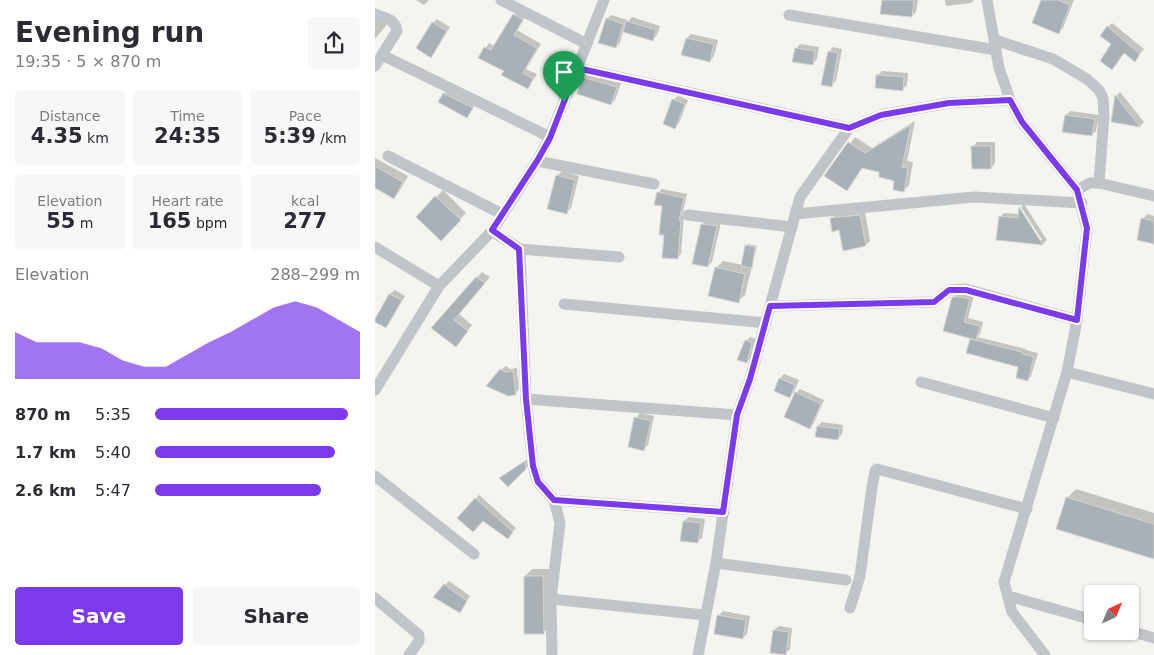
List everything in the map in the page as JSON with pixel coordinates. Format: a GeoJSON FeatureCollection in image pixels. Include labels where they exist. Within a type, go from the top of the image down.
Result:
{"type":"FeatureCollection","features":[{"type":"Feature","properties":{"kind":"street"},"geometry":{"type":"LineString","coordinates":[[501,0],[587,44]]}},
{"type":"Feature","properties":{"kind":"street"},"geometry":{"type":"LineString","coordinates":[[375,390],[439,286],[492,230],[537,161],[550,138],[605,0]]}},
{"type":"Feature","properties":{"kind":"street"},"geometry":{"type":"LineString","coordinates":[[987,0],[999,68],[1010,100],[1022,122],[1077,190],[1087,228],[1077,320],[1067,372],[1004,582],[1012,612],[1045,655]]}},
{"type":"Feature","properties":{"kind":"street"},"geometry":{"type":"LineString","coordinates":[[375,14],[393,21],[397,31],[375,66]]}},
{"type":"Feature","properties":{"kind":"street"},"geometry":{"type":"LineString","coordinates":[[789,14],[995,45],[1053,59],[1087,79],[1099,90],[1103,98],[1099,183]]}},
{"type":"Feature","properties":{"kind":"street"},"geometry":{"type":"LineString","coordinates":[[383,55],[550,138]]}},
{"type":"Feature","properties":{"kind":"street"},"geometry":{"type":"LineString","coordinates":[[577,68],[849,128]]}},
{"type":"Feature","properties":{"kind":"street"},"geometry":{"type":"LineString","coordinates":[[698,655],[716,563],[737,415],[750,379],[766,323],[799,197],[849,128],[881,115],[949,103],[1010,100]]}},
{"type":"Feature","properties":{"kind":"street"},"geometry":{"type":"LineString","coordinates":[[388,156],[502,214]]}},
{"type":"Feature","properties":{"kind":"street"},"geometry":{"type":"LineString","coordinates":[[537,161],[654,184]]}},
{"type":"Feature","properties":{"kind":"street"},"geometry":{"type":"LineString","coordinates":[[1077,190],[1090,183],[1099,183],[1154,196]]}},
{"type":"Feature","properties":{"kind":"street"},"geometry":{"type":"LineString","coordinates":[[795,214],[973,197],[1082,204]]}},
{"type":"Feature","properties":{"kind":"street"},"geometry":{"type":"LineString","coordinates":[[688,215],[792,226]]}},
{"type":"Feature","properties":{"kind":"street"},"geometry":{"type":"LineString","coordinates":[[492,230],[519,249],[619,257]]}},
{"type":"Feature","properties":{"kind":"street"},"geometry":{"type":"LineString","coordinates":[[375,247],[439,286]]}},
{"type":"Feature","properties":{"kind":"street"},"geometry":{"type":"LineString","coordinates":[[519,249],[526,399],[533,466],[538,482],[554,500],[560,523],[551,598],[552,655]]}},
{"type":"Feature","properties":{"kind":"street"},"geometry":{"type":"LineString","coordinates":[[770,306],[934,302],[949,290],[966,290],[1077,320]]}},
{"type":"Feature","properties":{"kind":"street"},"geometry":{"type":"LineString","coordinates":[[564,304],[766,323]]}},
{"type":"Feature","properties":{"kind":"street"},"geometry":{"type":"LineString","coordinates":[[1067,372],[1154,394]]}},
{"type":"Feature","properties":{"kind":"street"},"geometry":{"type":"LineString","coordinates":[[921,382],[1054,418]]}},
{"type":"Feature","properties":{"kind":"street"},"geometry":{"type":"LineString","coordinates":[[526,399],[737,415]]}},
{"type":"Feature","properties":{"kind":"street"},"geometry":{"type":"LineString","coordinates":[[850,608],[860,576],[872,487],[877,469],[1027,509]]}},
{"type":"Feature","properties":{"kind":"street"},"geometry":{"type":"LineString","coordinates":[[375,476],[474,554]]}},
{"type":"Feature","properties":{"kind":"street"},"geometry":{"type":"LineString","coordinates":[[554,500],[723,512]]}},
{"type":"Feature","properties":{"kind":"street"},"geometry":{"type":"LineString","coordinates":[[716,563],[846,580]]}},
{"type":"Feature","properties":{"kind":"street"},"geometry":{"type":"LineString","coordinates":[[1008,596],[1084,617]]}},
{"type":"Feature","properties":{"kind":"street"},"geometry":{"type":"LineString","coordinates":[[375,598],[419,635],[419,641],[409,655]]}},
{"type":"Feature","properties":{"kind":"street"},"geometry":{"type":"LineString","coordinates":[[551,598],[705,615]]}},
{"type":"Feature","properties":{"kind":"street"},"geometry":{"type":"LineString","coordinates":[[1139,634],[1154,638]]}},
{"type":"Feature","properties":{"kind":"building"},"geometry":{"type":"Polygon","coordinates":[[[882,0],[914,0],[912,17],[880,14],[882,0]]]}},
{"type":"Feature","properties":{"kind":"building"},"geometry":{"type":"Polygon","coordinates":[[[1041,0],[1058,0],[1070,5],[1059,34],[1032,23],[1041,0]]]}},
{"type":"Feature","properties":{"kind":"building"},"geometry":{"type":"Polygon","coordinates":[[[513,14],[523,20],[514,35],[537,48],[523,73],[533,79],[528,89],[501,75],[504,71],[478,58],[484,47],[491,50],[513,14]]]}},
{"type":"Feature","properties":{"kind":"building"},"geometry":{"type":"Polygon","coordinates":[[[606,18],[623,24],[616,48],[598,43],[606,18]]]}},
{"type":"Feature","properties":{"kind":"building"},"geometry":{"type":"Polygon","coordinates":[[[626,21],[656,30],[653,41],[623,32],[626,21]]]}},
{"type":"Feature","properties":{"kind":"building"},"geometry":{"type":"Polygon","coordinates":[[[432,22],[447,31],[431,58],[416,48],[432,22]]]}},
{"type":"Feature","properties":{"kind":"building"},"geometry":{"type":"Polygon","coordinates":[[[1107,26],[1140,54],[1135,62],[1124,53],[1112,70],[1100,61],[1111,44],[1100,36],[1107,26]]]}},
{"type":"Feature","properties":{"kind":"building"},"geometry":{"type":"Polygon","coordinates":[[[686,38],[714,44],[710,62],[681,55],[686,38]]]}},
{"type":"Feature","properties":{"kind":"building"},"geometry":{"type":"Polygon","coordinates":[[[795,48],[815,51],[813,65],[792,62],[795,48]]]}},
{"type":"Feature","properties":{"kind":"building"},"geometry":{"type":"Polygon","coordinates":[[[828,51],[838,53],[832,87],[821,85],[828,51]]]}},
{"type":"Feature","properties":{"kind":"building"},"geometry":{"type":"Polygon","coordinates":[[[876,75],[904,77],[903,91],[875,88],[876,75]]]}},
{"type":"Feature","properties":{"kind":"building"},"geometry":{"type":"Polygon","coordinates":[[[582,77],[617,87],[611,105],[577,94],[582,77]]]}},
{"type":"Feature","properties":{"kind":"building"},"geometry":{"type":"Polygon","coordinates":[[[443,93],[473,108],[467,118],[438,102],[443,93]]]}},
{"type":"Feature","properties":{"kind":"building"},"geometry":{"type":"Polygon","coordinates":[[[1115,95],[1140,127],[1111,122],[1115,95]]]}},
{"type":"Feature","properties":{"kind":"building"},"geometry":{"type":"Polygon","coordinates":[[[672,99],[685,104],[675,129],[663,124],[672,99]]]}},
{"type":"Feature","properties":{"kind":"building"},"geometry":{"type":"Polygon","coordinates":[[[1065,115],[1095,119],[1092,136],[1062,132],[1065,115]]]}},
{"type":"Feature","properties":{"kind":"building"},"geometry":{"type":"Polygon","coordinates":[[[911,125],[902,167],[908,168],[904,192],[893,190],[894,181],[879,177],[879,172],[862,168],[847,191],[824,176],[848,142],[865,153],[911,125]]]}},
{"type":"Feature","properties":{"kind":"building"},"geometry":{"type":"Polygon","coordinates":[[[971,146],[991,146],[991,169],[972,169],[971,146]]]}},
{"type":"Feature","properties":{"kind":"building"},"geometry":{"type":"Polygon","coordinates":[[[375,166],[403,182],[394,199],[375,188],[375,166]]]}},
{"type":"Feature","properties":{"kind":"building"},"geometry":{"type":"Polygon","coordinates":[[[556,175],[575,180],[567,214],[547,209],[556,175]]]}},
{"type":"Feature","properties":{"kind":"building"},"geometry":{"type":"Polygon","coordinates":[[[657,192],[684,198],[679,220],[681,220],[678,259],[662,258],[664,235],[659,235],[662,206],[654,205],[657,192]]]}},
{"type":"Feature","properties":{"kind":"building"},"geometry":{"type":"Polygon","coordinates":[[[435,196],[461,220],[441,241],[416,217],[435,196]]]}},
{"type":"Feature","properties":{"kind":"building"},"geometry":{"type":"Polygon","coordinates":[[[1019,207],[1043,245],[996,240],[999,216],[1018,218],[1019,207]]]}},
{"type":"Feature","properties":{"kind":"building"},"geometry":{"type":"Polygon","coordinates":[[[860,215],[866,246],[843,251],[839,230],[832,232],[830,218],[860,215]]]}},
{"type":"Feature","properties":{"kind":"building"},"geometry":{"type":"Polygon","coordinates":[[[1141,218],[1154,221],[1154,244],[1137,240],[1141,218]]]}},
{"type":"Feature","properties":{"kind":"building"},"geometry":{"type":"Polygon","coordinates":[[[701,224],[717,226],[708,267],[692,264],[701,224]]]}},
{"type":"Feature","properties":{"kind":"building"},"geometry":{"type":"Polygon","coordinates":[[[745,245],[755,247],[752,268],[741,266],[745,245]]]}},
{"type":"Feature","properties":{"kind":"building"},"geometry":{"type":"Polygon","coordinates":[[[715,267],[745,274],[739,303],[708,296],[715,267]]]}},
{"type":"Feature","properties":{"kind":"building"},"geometry":{"type":"Polygon","coordinates":[[[476,277],[485,283],[454,320],[468,331],[456,347],[431,328],[476,277]]]}},
{"type":"Feature","properties":{"kind":"building"},"geometry":{"type":"Polygon","coordinates":[[[389,294],[402,300],[386,328],[375,322],[375,319],[389,294]]]}},
{"type":"Feature","properties":{"kind":"building"},"geometry":{"type":"Polygon","coordinates":[[[952,297],[970,299],[964,322],[980,326],[976,340],[943,331],[952,297]]]}},
{"type":"Feature","properties":{"kind":"building"},"geometry":{"type":"Polygon","coordinates":[[[970,339],[1022,352],[1022,354],[1034,357],[1028,381],[1016,378],[1018,367],[966,353],[970,339]]]}},
{"type":"Feature","properties":{"kind":"building"},"geometry":{"type":"Polygon","coordinates":[[[745,340],[752,343],[747,363],[737,360],[745,340]]]}},
{"type":"Feature","properties":{"kind":"building"},"geometry":{"type":"Polygon","coordinates":[[[500,369],[505,372],[513,371],[516,395],[508,396],[486,386],[500,369]]]}},
{"type":"Feature","properties":{"kind":"building"},"geometry":{"type":"Polygon","coordinates":[[[779,378],[795,385],[790,398],[774,391],[779,378]]]}},
{"type":"Feature","properties":{"kind":"building"},"geometry":{"type":"Polygon","coordinates":[[[795,392],[821,404],[810,429],[784,417],[795,392]]]}},
{"type":"Feature","properties":{"kind":"building"},"geometry":{"type":"Polygon","coordinates":[[[634,417],[651,421],[644,451],[628,447],[634,417]]]}},
{"type":"Feature","properties":{"kind":"building"},"geometry":{"type":"Polygon","coordinates":[[[817,426],[840,429],[838,440],[815,437],[817,426]]]}},
{"type":"Feature","properties":{"kind":"building"},"geometry":{"type":"Polygon","coordinates":[[[525,461],[526,469],[508,487],[499,478],[525,461]]]}},
{"type":"Feature","properties":{"kind":"building"},"geometry":{"type":"Polygon","coordinates":[[[1066,497],[1154,524],[1154,559],[1056,529],[1066,497]]]}},
{"type":"Feature","properties":{"kind":"building"},"geometry":{"type":"Polygon","coordinates":[[[475,498],[513,532],[508,539],[483,521],[473,532],[457,518],[475,498]]]}},
{"type":"Feature","properties":{"kind":"building"},"geometry":{"type":"Polygon","coordinates":[[[683,521],[701,523],[698,543],[680,541],[683,521]]]}},
{"type":"Feature","properties":{"kind":"building"},"geometry":{"type":"Polygon","coordinates":[[[524,576],[543,576],[544,634],[524,634],[524,576]]]}},
{"type":"Feature","properties":{"kind":"building"},"geometry":{"type":"Polygon","coordinates":[[[444,584],[467,601],[460,613],[433,597],[444,584]]]}},
{"type":"Feature","properties":{"kind":"building"},"geometry":{"type":"Polygon","coordinates":[[[717,615],[746,620],[743,639],[714,634],[717,615]]]}},
{"type":"Feature","properties":{"kind":"building"},"geometry":{"type":"Polygon","coordinates":[[[773,630],[789,632],[786,655],[770,653],[773,630]]]}},
{"type":"Feature","properties":{"kind":"route"},"geometry":{"type":"LineString","coordinates":[[577,68],[849,128],[881,115],[949,103],[1010,100],[1022,122],[1077,190],[1082,204],[1087,228],[1077,320],[966,290],[949,290],[934,302],[770,306],[750,379],[737,415],[723,512],[554,500],[538,482],[533,466],[526,399],[519,249],[492,230],[550,138],[564,102],[577,68]]}}]}
